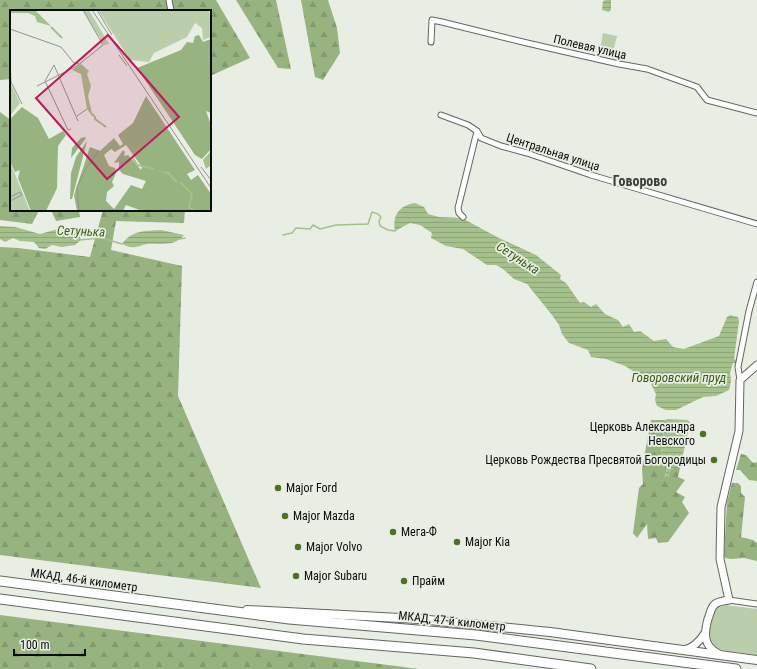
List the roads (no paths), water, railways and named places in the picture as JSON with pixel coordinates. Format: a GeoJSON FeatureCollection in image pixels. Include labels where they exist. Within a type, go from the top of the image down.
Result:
{"type":"FeatureCollection","features":[{"type":"Feature","properties":{"kind":"highway","name":"МКАД, 46-й километр"},"geometry":{"type":"LineString","coordinates":[[0,581],[165,602]]}},
{"type":"Feature","properties":{"kind":"highway"},"geometry":{"type":"LineString","coordinates":[[0,599],[303,639],[474,653],[591,669]]}},
{"type":"Feature","properties":{"kind":"highway","name":"МКАД, 47-й километр"},"geometry":{"type":"LineString","coordinates":[[165,602],[305,621],[476,635],[736,669]]}},
{"type":"Feature","properties":{"kind":"main road"},"geometry":{"type":"LineString","coordinates":[[214,609],[409,618],[550,632],[757,660]]}},
{"type":"Feature","properties":{"kind":"street"},"geometry":{"type":"LineString","coordinates":[[169,0],[171,10]]}},
{"type":"Feature","properties":{"kind":"street","name":"Полевая улица"},"geometry":{"type":"LineString","coordinates":[[431,42],[432,20],[619,64],[647,69],[697,87],[707,100],[757,113]]}},
{"type":"Feature","properties":{"kind":"street","name":"Центральная улица"},"geometry":{"type":"LineString","coordinates":[[441,115],[468,125],[477,131],[481,138],[501,146],[527,153],[591,175],[757,224]]}},
{"type":"Feature","properties":{"kind":"street"},"geometry":{"type":"LineString","coordinates":[[463,217],[459,213],[458,208],[477,131]]}},
{"type":"Feature","properties":{"kind":"street"},"geometry":{"type":"LineString","coordinates":[[729,600],[720,559],[721,507],[739,431],[740,380],[738,367],[749,311],[757,282]]}},
{"type":"Feature","properties":{"kind":"street"},"geometry":{"type":"LineString","coordinates":[[740,380],[757,365]]}},
{"type":"Feature","properties":{"kind":"street"},"geometry":{"type":"LineString","coordinates":[[720,655],[711,649],[705,639],[711,608],[718,602],[729,600],[757,604]]}},
{"type":"Feature","properties":{"kind":"street"},"geometry":{"type":"LineString","coordinates":[[682,650],[692,647],[705,633]]}},
{"type":"Feature","properties":{"kind":"water"},"geometry":{"type":"Polygon","coordinates":[[[611,0],[611,10],[609,12],[602,10],[603,1],[611,0]]]}},
{"type":"Feature","properties":{"kind":"water","name":"Говоровский пруд"},"geometry":{"type":"Polygon","coordinates":[[[415,203],[424,207],[428,214],[439,217],[462,218],[497,237],[536,255],[561,275],[560,279],[566,283],[580,303],[584,302],[591,307],[596,304],[605,314],[618,320],[623,327],[629,324],[634,332],[640,331],[654,341],[666,339],[673,347],[684,349],[719,336],[727,317],[730,315],[738,317],[739,321],[734,359],[736,360],[736,363],[733,363],[730,373],[731,381],[729,390],[716,396],[703,397],[676,410],[666,410],[657,406],[655,400],[656,394],[650,382],[625,366],[606,359],[591,357],[588,350],[569,343],[562,334],[559,325],[552,315],[527,284],[514,279],[496,265],[487,265],[463,249],[446,246],[431,238],[432,233],[420,225],[410,223],[395,231],[394,226],[398,212],[405,206],[415,203]]]}},
{"type":"Feature","properties":{"kind":"water"},"geometry":{"type":"Polygon","coordinates":[[[0,226],[15,227],[40,234],[58,229],[65,230],[79,235],[81,240],[75,245],[62,247],[52,245],[45,249],[39,248],[34,242],[20,241],[13,238],[5,242],[0,239],[0,226]]]}},
{"type":"Feature","properties":{"kind":"water"},"geometry":{"type":"Polygon","coordinates":[[[161,230],[184,235],[180,239],[167,244],[147,244],[137,247],[129,247],[122,244],[130,236],[139,232],[161,230]]]}},
{"type":"Feature","properties":{"kind":"water"},"geometry":{"type":"Polygon","coordinates":[[[665,420],[688,420],[690,423],[680,468],[670,470],[668,478],[665,478],[667,469],[661,466],[660,463],[665,420]]]}},
{"type":"Feature","properties":{"kind":"waterway","name":"Сетунька"},"geometry":{"type":"LineString","coordinates":[[283,235],[292,233],[296,228],[310,229],[313,225],[320,229],[336,225],[368,224],[372,212],[381,217],[379,221],[380,226],[388,230],[396,230]]}},
{"type":"Feature","properties":{"kind":"waterway","name":"Сетунька"},"geometry":{"type":"LineString","coordinates":[[79,240],[102,238],[122,244]]}},
{"type":"Feature","properties":{"kind":"waterway","name":"Сетунька"},"geometry":{"type":"LineString","coordinates":[[180,239],[185,238]]}},
{"type":"Feature","properties":{"kind":"place","name":"Церковь Александра Невского"},"geometry":{"type":"Point","coordinates":[703,434]}},
{"type":"Feature","properties":{"kind":"place","name":"Церковь Рождества Пресвятой Богородицы"},"geometry":{"type":"Point","coordinates":[714,460]}},
{"type":"Feature","properties":{"kind":"place","name":"Major Ford"},"geometry":{"type":"Point","coordinates":[278,488]}},
{"type":"Feature","properties":{"kind":"place","name":"Major Mazda"},"geometry":{"type":"Point","coordinates":[285,516]}},
{"type":"Feature","properties":{"kind":"place","name":"Мега-Ф"},"geometry":{"type":"Point","coordinates":[393,532]}},
{"type":"Feature","properties":{"kind":"place","name":"Major Kia"},"geometry":{"type":"Point","coordinates":[457,542]}},
{"type":"Feature","properties":{"kind":"place","name":"Major Volvo"},"geometry":{"type":"Point","coordinates":[298,547]}},
{"type":"Feature","properties":{"kind":"place","name":"Major Subaru"},"geometry":{"type":"Point","coordinates":[296,576]}},
{"type":"Feature","properties":{"kind":"place","name":"Прайм"},"geometry":{"type":"Point","coordinates":[404,581]}},
{"type":"Feature","properties":{"kind":"district","name":"Говорово"},"geometry":{"type":"Point","coordinates":[640,181]}}]}
